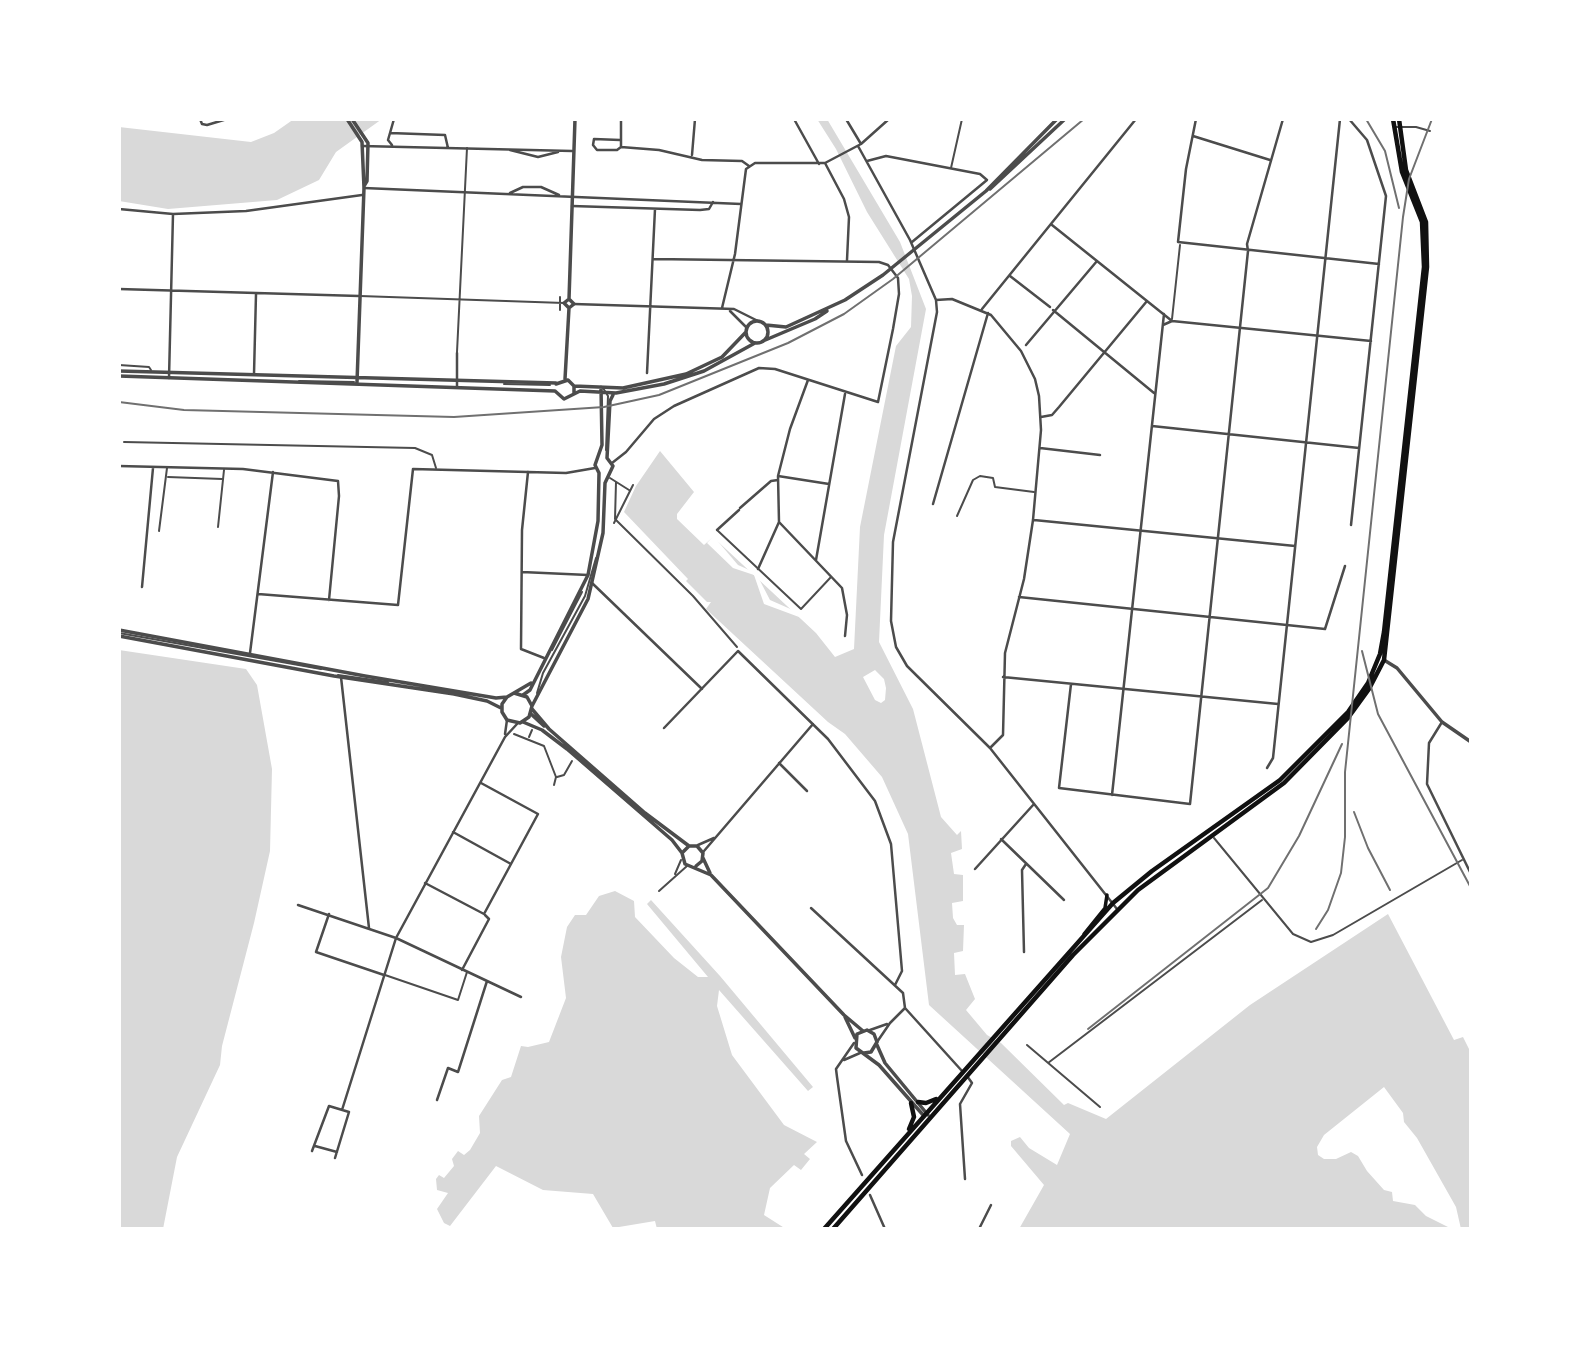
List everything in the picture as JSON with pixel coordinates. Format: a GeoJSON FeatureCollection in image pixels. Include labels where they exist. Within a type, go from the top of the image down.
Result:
{"type":"FeatureCollection","features":[{"type":"Feature","properties":{"kind":"main road"},"geometry":{"type":"LineString","coordinates":[[833,1229],[977,1058],[1117,909],[1280,780],[1334,727],[1360,696],[1382,659],[1427,267],[1424,215],[1406,170],[1393,119]]}},
{"type":"Feature","properties":{"kind":"main road"},"geometry":{"type":"LineString","coordinates":[[1396,127],[1399,119]]}},
{"type":"Feature","properties":{"kind":"main road"},"geometry":{"type":"LineString","coordinates":[[1083,935],[1113,903],[1152,870],[1211,834]]}},
{"type":"Feature","properties":{"kind":"main road"},"geometry":{"type":"LineString","coordinates":[[997,1036],[1105,908],[1107,895]]}},
{"type":"Feature","properties":{"kind":"main road"},"geometry":{"type":"LineString","coordinates":[[918,1102],[926,1103],[958,1080]]}},
{"type":"Feature","properties":{"kind":"main road"},"geometry":{"type":"LineString","coordinates":[[824,1229],[926,1116],[942,1094]]}},
{"type":"Feature","properties":{"kind":"main road"},"geometry":{"type":"LineString","coordinates":[[908,1133],[914,1117],[911,1103]]}},
{"type":"Feature","properties":{"kind":"street"},"geometry":{"type":"LineString","coordinates":[[200,120],[206,125],[227,119]]}},
{"type":"Feature","properties":{"kind":"street"},"geometry":{"type":"LineString","coordinates":[[349,119],[363,137],[365,146],[357,382]]}},
{"type":"Feature","properties":{"kind":"street"},"geometry":{"type":"LineString","coordinates":[[393,146],[388,140],[394,119]]}},
{"type":"Feature","properties":{"kind":"street"},"geometry":{"type":"LineString","coordinates":[[574,304],[569,299],[575,119]]}},
{"type":"Feature","properties":{"kind":"street"},"geometry":{"type":"LineString","coordinates":[[621,119],[621,147]]}},
{"type":"Feature","properties":{"kind":"street"},"geometry":{"type":"LineString","coordinates":[[694,156],[695,119]]}},
{"type":"Feature","properties":{"kind":"street"},"geometry":{"type":"LineString","coordinates":[[794,119],[819,164]]}},
{"type":"Feature","properties":{"kind":"street"},"geometry":{"type":"LineString","coordinates":[[846,119],[911,242],[936,300],[937,312],[893,542],[891,621],[896,648],[907,666],[990,747],[1117,909]]}},
{"type":"Feature","properties":{"kind":"street"},"geometry":{"type":"LineString","coordinates":[[725,309],[744,175],[749,166],[762,163],[825,163],[860,145],[889,119]]}},
{"type":"Feature","properties":{"kind":"street"},"geometry":{"type":"LineString","coordinates":[[950,169],[962,119]]}},
{"type":"Feature","properties":{"kind":"street"},"geometry":{"type":"LineString","coordinates":[[119,374],[169,378],[547,389],[555,391],[564,399],[574,393],[616,393],[695,374],[755,343],[816,319],[883,275],[986,191],[1065,119]]}},
{"type":"Feature","properties":{"kind":"street"},"geometry":{"type":"LineString","coordinates":[[982,309],[1136,119]]}},
{"type":"Feature","properties":{"kind":"street"},"geometry":{"type":"LineString","coordinates":[[1172,321],[1186,169],[1196,119]]}},
{"type":"Feature","properties":{"kind":"street"},"geometry":{"type":"LineString","coordinates":[[1071,684],[1059,788],[1191,804],[1247,244],[1283,119]]}},
{"type":"Feature","properties":{"kind":"street"},"geometry":{"type":"LineString","coordinates":[[1267,768],[1273,758],[1340,119]]}},
{"type":"Feature","properties":{"kind":"street"},"geometry":{"type":"LineString","coordinates":[[1349,119],[1367,140],[1385,188],[1351,525]]}},
{"type":"Feature","properties":{"kind":"street"},"geometry":{"type":"LineString","coordinates":[[986,191],[1055,120]]}},
{"type":"Feature","properties":{"kind":"street"},"geometry":{"type":"LineString","coordinates":[[1396,127],[1416,127],[1430,131]]}},
{"type":"Feature","properties":{"kind":"street"},"geometry":{"type":"LineString","coordinates":[[390,133],[445,135],[448,148]]}},
{"type":"Feature","properties":{"kind":"street"},"geometry":{"type":"LineString","coordinates":[[1193,136],[1271,160]]}},
{"type":"Feature","properties":{"kind":"street"},"geometry":{"type":"LineString","coordinates":[[620,140],[594,139],[593,145],[597,150],[617,150],[621,147],[742,161],[749,166]]}},
{"type":"Feature","properties":{"kind":"street"},"geometry":{"type":"LineString","coordinates":[[365,146],[572,151]]}},
{"type":"Feature","properties":{"kind":"street"},"geometry":{"type":"LineString","coordinates":[[460,386],[457,353],[467,148]]}},
{"type":"Feature","properties":{"kind":"street"},"geometry":{"type":"LineString","coordinates":[[867,161],[886,156],[980,174],[986,180],[911,242]]}},
{"type":"Feature","properties":{"kind":"street"},"geometry":{"type":"LineString","coordinates":[[825,163],[844,199],[849,217],[847,260]]}},
{"type":"Feature","properties":{"kind":"street"},"geometry":{"type":"LineString","coordinates":[[364,187],[741,204]]}},
{"type":"Feature","properties":{"kind":"street"},"geometry":{"type":"LineString","coordinates":[[509,194],[523,187],[541,187],[559,195]]}},
{"type":"Feature","properties":{"kind":"street"},"geometry":{"type":"LineString","coordinates":[[119,209],[173,214],[250,211],[362,195]]}},
{"type":"Feature","properties":{"kind":"street"},"geometry":{"type":"LineString","coordinates":[[572,206],[706,210],[713,202]]}},
{"type":"Feature","properties":{"kind":"street"},"geometry":{"type":"LineString","coordinates":[[647,373],[655,209]]}},
{"type":"Feature","properties":{"kind":"street"},"geometry":{"type":"LineString","coordinates":[[169,378],[173,214]]}},
{"type":"Feature","properties":{"kind":"street"},"geometry":{"type":"LineString","coordinates":[[1052,225],[1172,321]]}},
{"type":"Feature","properties":{"kind":"street"},"geometry":{"type":"LineString","coordinates":[[1179,243],[1379,264]]}},
{"type":"Feature","properties":{"kind":"street"},"geometry":{"type":"LineString","coordinates":[[612,463],[626,452],[654,419],[674,406],[759,368],[790,374],[845,394],[878,402],[898,302],[899,285],[894,271],[879,262],[847,260],[653,259]]}},
{"type":"Feature","properties":{"kind":"street"},"geometry":{"type":"LineString","coordinates":[[1026,345],[1052,309],[1097,261]]}},
{"type":"Feature","properties":{"kind":"street"},"geometry":{"type":"LineString","coordinates":[[1010,276],[1154,393]]}},
{"type":"Feature","properties":{"kind":"street"},"geometry":{"type":"LineString","coordinates":[[119,289],[562,303],[569,299]]}},
{"type":"Feature","properties":{"kind":"street"},"geometry":{"type":"LineString","coordinates":[[252,380],[256,294]]}},
{"type":"Feature","properties":{"kind":"street"},"geometry":{"type":"LineString","coordinates":[[560,297],[560,310]]}},
{"type":"Feature","properties":{"kind":"street"},"geometry":{"type":"LineString","coordinates":[[936,300],[952,299],[982,309],[1002,326],[1028,363],[1035,379],[1041,417],[1033,520],[1019,597],[1005,653],[1003,735],[990,747]]}},
{"type":"Feature","properties":{"kind":"street"},"geometry":{"type":"LineString","coordinates":[[1041,417],[1052,415],[1147,301]]}},
{"type":"Feature","properties":{"kind":"street"},"geometry":{"type":"LineString","coordinates":[[562,303],[569,308]]}},
{"type":"Feature","properties":{"kind":"street"},"geometry":{"type":"LineString","coordinates":[[565,379],[569,308],[574,304],[725,309],[766,326],[786,327],[834,306]]}},
{"type":"Feature","properties":{"kind":"street"},"geometry":{"type":"LineString","coordinates":[[725,309],[755,343]]}},
{"type":"Feature","properties":{"kind":"street"},"geometry":{"type":"LineString","coordinates":[[933,504],[988,313]]}},
{"type":"Feature","properties":{"kind":"street"},"geometry":{"type":"LineString","coordinates":[[1112,795],[1164,314]]}},
{"type":"Feature","properties":{"kind":"street"},"geometry":{"type":"LineString","coordinates":[[565,379],[574,386],[631,387],[703,368],[722,357],[746,330],[758,321]]}},
{"type":"Feature","properties":{"kind":"street"},"geometry":{"type":"LineString","coordinates":[[1163,325],[1172,321],[1240,330],[1371,341]]}},
{"type":"Feature","properties":{"kind":"street"},"geometry":{"type":"LineString","coordinates":[[764,341],[768,335],[766,326]]}},
{"type":"Feature","properties":{"kind":"street"},"geometry":{"type":"LineString","coordinates":[[119,365],[149,367],[151,371]]}},
{"type":"Feature","properties":{"kind":"street"},"geometry":{"type":"LineString","coordinates":[[119,374],[151,371],[357,376],[447,387],[550,385],[565,379]]}},
{"type":"Feature","properties":{"kind":"street"},"geometry":{"type":"LineString","coordinates":[[299,381],[320,377],[357,382]]}},
{"type":"Feature","properties":{"kind":"street"},"geometry":{"type":"LineString","coordinates":[[758,569],[779,522],[778,478],[790,429],[808,380]]}},
{"type":"Feature","properties":{"kind":"street"},"geometry":{"type":"LineString","coordinates":[[555,391],[556,383]]}},
{"type":"Feature","properties":{"kind":"street"},"geometry":{"type":"LineString","coordinates":[[504,384],[550,385]]}},
{"type":"Feature","properties":{"kind":"street"},"geometry":{"type":"LineString","coordinates":[[447,387],[460,386]]}},
{"type":"Feature","properties":{"kind":"street"},"geometry":{"type":"LineString","coordinates":[[574,386],[574,393]]}},
{"type":"Feature","properties":{"kind":"street"},"geometry":{"type":"LineString","coordinates":[[595,468],[600,458],[601,387]]}},
{"type":"Feature","properties":{"kind":"street"},"geometry":{"type":"LineString","coordinates":[[601,387],[608,393]]}},
{"type":"Feature","properties":{"kind":"street"},"geometry":{"type":"LineString","coordinates":[[537,694],[584,607],[592,583],[603,533],[612,469],[605,443],[608,393]]}},
{"type":"Feature","properties":{"kind":"street"},"geometry":{"type":"LineString","coordinates":[[607,458],[610,401],[616,393]]}},
{"type":"Feature","properties":{"kind":"street"},"geometry":{"type":"LineString","coordinates":[[816,560],[845,394]]}},
{"type":"Feature","properties":{"kind":"street"},"geometry":{"type":"LineString","coordinates":[[1152,426],[1359,448]]}},
{"type":"Feature","properties":{"kind":"street"},"geometry":{"type":"LineString","coordinates":[[124,442],[411,448],[430,453],[435,460],[436,469]]}},
{"type":"Feature","properties":{"kind":"street"},"geometry":{"type":"LineString","coordinates":[[1040,448],[1100,455]]}},
{"type":"Feature","properties":{"kind":"street"},"geometry":{"type":"LineString","coordinates":[[600,458],[607,458]]}},
{"type":"Feature","properties":{"kind":"street"},"geometry":{"type":"LineString","coordinates":[[119,466],[273,472],[338,481],[330,600]]}},
{"type":"Feature","properties":{"kind":"street"},"geometry":{"type":"LineString","coordinates":[[142,587],[153,467]]}},
{"type":"Feature","properties":{"kind":"street"},"geometry":{"type":"LineString","coordinates":[[159,531],[167,467]]}},
{"type":"Feature","properties":{"kind":"street"},"geometry":{"type":"LineString","coordinates":[[258,594],[398,605],[412,470],[566,472],[595,468]]}},
{"type":"Feature","properties":{"kind":"street"},"geometry":{"type":"LineString","coordinates":[[595,468],[630,491]]}},
{"type":"Feature","properties":{"kind":"street"},"geometry":{"type":"LineString","coordinates":[[218,527],[224,469]]}},
{"type":"Feature","properties":{"kind":"street"},"geometry":{"type":"LineString","coordinates":[[528,471],[521,649],[544,657]]}},
{"type":"Feature","properties":{"kind":"street"},"geometry":{"type":"LineString","coordinates":[[250,653],[273,472]]}},
{"type":"Feature","properties":{"kind":"street"},"geometry":{"type":"LineString","coordinates":[[119,633],[250,653],[496,698],[507,697],[537,679],[588,575],[597,529],[599,473]]}},
{"type":"Feature","properties":{"kind":"street"},"geometry":{"type":"LineString","coordinates":[[166,477],[223,479]]}},
{"type":"Feature","properties":{"kind":"street"},"geometry":{"type":"LineString","coordinates":[[957,516],[973,480],[979,477],[993,478],[995,487],[1035,492]]}},
{"type":"Feature","properties":{"kind":"street"},"geometry":{"type":"LineString","coordinates":[[829,484],[778,478],[771,481],[717,530],[801,609],[832,576]]}},
{"type":"Feature","properties":{"kind":"street"},"geometry":{"type":"LineString","coordinates":[[616,482],[615,521],[693,596],[738,649],[813,724],[860,779],[874,801],[891,844],[899,912],[902,971],[895,985]]}},
{"type":"Feature","properties":{"kind":"street"},"geometry":{"type":"LineString","coordinates":[[615,521],[633,485]]}},
{"type":"Feature","properties":{"kind":"street"},"geometry":{"type":"LineString","coordinates":[[1033,520],[1295,546]]}},
{"type":"Feature","properties":{"kind":"street"},"geometry":{"type":"LineString","coordinates":[[779,522],[842,588],[847,615],[845,636]]}},
{"type":"Feature","properties":{"kind":"street"},"geometry":{"type":"LineString","coordinates":[[342,1110],[396,937],[505,737],[517,724],[523,722],[531,710],[543,673],[584,596],[598,556]]}},
{"type":"Feature","properties":{"kind":"street"},"geometry":{"type":"LineString","coordinates":[[1019,597],[1325,629],[1345,566]]}},
{"type":"Feature","properties":{"kind":"street"},"geometry":{"type":"LineString","coordinates":[[522,572],[588,575]]}},
{"type":"Feature","properties":{"kind":"street"},"geometry":{"type":"LineString","coordinates":[[592,583],[702,689]]}},
{"type":"Feature","properties":{"kind":"street"},"geometry":{"type":"LineString","coordinates":[[119,633],[317,670],[329,669]]}},
{"type":"Feature","properties":{"kind":"street"},"geometry":{"type":"LineString","coordinates":[[119,633],[334,676],[454,694]]}},
{"type":"Feature","properties":{"kind":"street"},"geometry":{"type":"LineString","coordinates":[[664,728],[738,649]]}},
{"type":"Feature","properties":{"kind":"street"},"geometry":{"type":"LineString","coordinates":[[523,695],[550,650]]}},
{"type":"Feature","properties":{"kind":"street"},"geometry":{"type":"LineString","coordinates":[[1382,659],[1396,668],[1442,722],[1471,742]]}},
{"type":"Feature","properties":{"kind":"street"},"geometry":{"type":"LineString","coordinates":[[334,676],[344,674],[480,699],[502,710],[507,720],[505,737]]}},
{"type":"Feature","properties":{"kind":"street"},"geometry":{"type":"LineString","coordinates":[[341,677],[369,928]]}},
{"type":"Feature","properties":{"kind":"street"},"geometry":{"type":"LineString","coordinates":[[1003,677],[1278,704]]}},
{"type":"Feature","properties":{"kind":"street"},"geometry":{"type":"LineString","coordinates":[[514,694],[523,695]]}},
{"type":"Feature","properties":{"kind":"street"},"geometry":{"type":"LineString","coordinates":[[523,695],[531,710],[549,729],[660,825],[689,846],[696,846],[714,838]]}},
{"type":"Feature","properties":{"kind":"street"},"geometry":{"type":"LineString","coordinates":[[502,710],[507,697]]}},
{"type":"Feature","properties":{"kind":"street"},"geometry":{"type":"LineString","coordinates":[[507,720],[517,724]]}},
{"type":"Feature","properties":{"kind":"street"},"geometry":{"type":"LineString","coordinates":[[523,722],[542,730],[567,749],[672,840],[682,853],[675,875]]}},
{"type":"Feature","properties":{"kind":"street"},"geometry":{"type":"LineString","coordinates":[[1442,722],[1429,743],[1427,784],[1471,874]]}},
{"type":"Feature","properties":{"kind":"street"},"geometry":{"type":"LineString","coordinates":[[696,866],[714,838],[813,724]]}},
{"type":"Feature","properties":{"kind":"street"},"geometry":{"type":"LineString","coordinates":[[528,738],[533,730]]}},
{"type":"Feature","properties":{"kind":"street"},"geometry":{"type":"LineString","coordinates":[[514,734],[544,746],[556,778],[554,785]]}},
{"type":"Feature","properties":{"kind":"street"},"geometry":{"type":"LineString","coordinates":[[556,778],[564,775],[572,761]]}},
{"type":"Feature","properties":{"kind":"street"},"geometry":{"type":"LineString","coordinates":[[779,763],[807,791]]}},
{"type":"Feature","properties":{"kind":"street"},"geometry":{"type":"LineString","coordinates":[[480,782],[538,814],[484,914]]}},
{"type":"Feature","properties":{"kind":"street"},"geometry":{"type":"LineString","coordinates":[[975,869],[1034,804]]}},
{"type":"Feature","properties":{"kind":"street"},"geometry":{"type":"LineString","coordinates":[[453,832],[512,864]]}},
{"type":"Feature","properties":{"kind":"street"},"geometry":{"type":"LineString","coordinates":[[1211,834],[1293,934],[1311,942],[1333,935],[1463,860]]}},
{"type":"Feature","properties":{"kind":"street"},"geometry":{"type":"LineString","coordinates":[[1001,839],[1063,900]]}},
{"type":"Feature","properties":{"kind":"street"},"geometry":{"type":"LineString","coordinates":[[682,853],[689,846]]}},
{"type":"Feature","properties":{"kind":"street"},"geometry":{"type":"LineString","coordinates":[[696,846],[711,875]]}},
{"type":"Feature","properties":{"kind":"street"},"geometry":{"type":"LineString","coordinates":[[682,859],[688,866]]}},
{"type":"Feature","properties":{"kind":"street"},"geometry":{"type":"LineString","coordinates":[[1024,952],[1023,870],[1026,864]]}},
{"type":"Feature","properties":{"kind":"street"},"geometry":{"type":"LineString","coordinates":[[659,891],[688,866],[696,866],[711,875],[844,1015],[865,1031],[874,1034],[885,1063],[918,1102],[926,1116]]}},
{"type":"Feature","properties":{"kind":"street"},"geometry":{"type":"LineString","coordinates":[[425,883],[489,919],[461,970]]}},
{"type":"Feature","properties":{"kind":"street"},"geometry":{"type":"LineString","coordinates":[[1048,1063],[1263,899]]}},
{"type":"Feature","properties":{"kind":"street"},"geometry":{"type":"LineString","coordinates":[[298,905],[396,937],[521,998]]}},
{"type":"Feature","properties":{"kind":"street"},"geometry":{"type":"LineString","coordinates":[[811,908],[903,993],[905,1008],[972,1083],[960,1104],[965,1179]]}},
{"type":"Feature","properties":{"kind":"street"},"geometry":{"type":"LineString","coordinates":[[329,914],[316,952],[458,1000],[467,972]]}},
{"type":"Feature","properties":{"kind":"street"},"geometry":{"type":"LineString","coordinates":[[437,1100],[448,1068],[458,1072],[487,981]]}},
{"type":"Feature","properties":{"kind":"street"},"geometry":{"type":"LineString","coordinates":[[844,1060],[872,1052],[890,1023],[905,1008]]}},
{"type":"Feature","properties":{"kind":"street"},"geometry":{"type":"LineString","coordinates":[[844,1015],[862,1053],[879,1065],[911,1103],[926,1116]]}},
{"type":"Feature","properties":{"kind":"street"},"geometry":{"type":"LineString","coordinates":[[862,1175],[845,1135],[836,1069],[854,1041],[865,1031],[890,1023]]}},
{"type":"Feature","properties":{"kind":"street"},"geometry":{"type":"LineString","coordinates":[[1027,1045],[1100,1107]]}},
{"type":"Feature","properties":{"kind":"street"},"geometry":{"type":"LineString","coordinates":[[312,1151],[329,1106],[349,1112],[335,1158]]}},
{"type":"Feature","properties":{"kind":"street"},"geometry":{"type":"LineString","coordinates":[[315,1146],[337,1152]]}},
{"type":"Feature","properties":{"kind":"street"},"geometry":{"type":"LineString","coordinates":[[870,1195],[886,1229]]}},
{"type":"Feature","properties":{"kind":"street"},"geometry":{"type":"LineString","coordinates":[[979,1229],[991,1205]]}},
{"type":"Feature","properties":{"kind":"shaded area"},"geometry":{"type":"Polygon","coordinates":[[[294,119],[382,119],[336,152],[319,180],[277,200],[168,209],[119,201],[119,127],[251,142],[274,133],[294,119]]]}},
{"type":"Feature","properties":{"kind":"shaded area"},"geometry":{"type":"Polygon","coordinates":[[[817,119],[827,119],[900,242],[926,309],[884,535],[879,642],[913,709],[941,817],[957,835],[961,831],[962,849],[951,853],[954,874],[963,875],[963,901],[952,903],[953,918],[957,925],[964,925],[963,951],[954,953],[955,975],[965,974],[975,999],[966,1010],[987,1035],[1001,1043],[1064,1105],[1068,1103],[1106,1119],[1250,1005],[1388,914],[1454,1040],[1463,1037],[1471,1053],[1471,1229],[1461,1229],[1456,1207],[1417,1138],[1404,1122],[1403,1113],[1384,1087],[1324,1135],[1317,1147],[1318,1155],[1324,1159],[1336,1159],[1351,1152],[1358,1156],[1384,1190],[1392,1192],[1393,1201],[1415,1205],[1426,1216],[1452,1229],[1019,1229],[1044,1185],[1011,1146],[1011,1141],[1020,1137],[1029,1148],[1057,1165],[1070,1134],[929,1005],[908,834],[882,777],[845,734],[828,722],[706,609],[711,602],[707,602],[686,581],[688,579],[624,512],[636,486],[660,451],[694,492],[677,514],[677,519],[704,545],[713,537],[816,633],[835,657],[854,649],[860,527],[896,346],[911,327],[912,296],[909,279],[867,212],[836,149],[817,119]],[[875,670],[863,677],[875,700],[881,703],[885,700],[884,679],[875,670]]]}},
{"type":"Feature","properties":{"kind":"shaded area"},"geometry":{"type":"Polygon","coordinates":[[[119,650],[246,669],[257,685],[272,769],[270,851],[254,923],[222,1046],[220,1065],[177,1157],[163,1229],[119,1229],[119,650]]]}},
{"type":"Feature","properties":{"kind":"shaded area"},"geometry":{"type":"Polygon","coordinates":[[[615,891],[634,901],[635,917],[674,958],[698,977],[708,977],[647,904],[651,900],[720,976],[813,1087],[808,1091],[719,990],[717,1006],[732,1055],[784,1125],[817,1142],[804,1154],[810,1159],[801,1170],[794,1165],[770,1188],[764,1215],[786,1229],[657,1229],[655,1221],[613,1228],[593,1194],[543,1190],[496,1166],[450,1226],[444,1223],[437,1209],[448,1193],[437,1190],[436,1179],[439,1175],[444,1178],[454,1166],[452,1159],[458,1151],[464,1155],[470,1150],[480,1133],[479,1116],[502,1080],[511,1077],[521,1046],[549,1042],[566,998],[561,957],[567,927],[575,915],[586,915],[599,896],[615,891]]]}},
{"type":"Feature","properties":{"kind":"pier"},"geometry":{"type":"Polygon","coordinates":[[[715,534],[716,539],[738,565],[756,573],[770,600],[795,611],[799,617],[764,604],[754,575],[733,568],[707,543],[715,534]]]}},
{"type":"Feature","properties":{"kind":"railway"},"geometry":{"type":"LineString","coordinates":[[119,402],[184,410],[454,417],[604,407],[659,395],[788,343],[844,314],[893,279],[1084,119]]}},
{"type":"Feature","properties":{"kind":"railway"},"geometry":{"type":"LineString","coordinates":[[1366,119],[1385,151],[1399,208]]}},
{"type":"Feature","properties":{"kind":"railway"},"geometry":{"type":"LineString","coordinates":[[1316,929],[1328,910],[1341,873],[1345,837],[1345,772],[1403,217],[1409,179],[1432,119]]}},
{"type":"Feature","properties":{"kind":"railway"},"geometry":{"type":"LineString","coordinates":[[1362,651],[1378,714],[1471,888]]}},
{"type":"Feature","properties":{"kind":"railway"},"geometry":{"type":"LineString","coordinates":[[1088,1029],[1268,888],[1299,836],[1342,744]]}},
{"type":"Feature","properties":{"kind":"railway"},"geometry":{"type":"LineString","coordinates":[[1354,812],[1368,848],[1390,890]]}}]}
